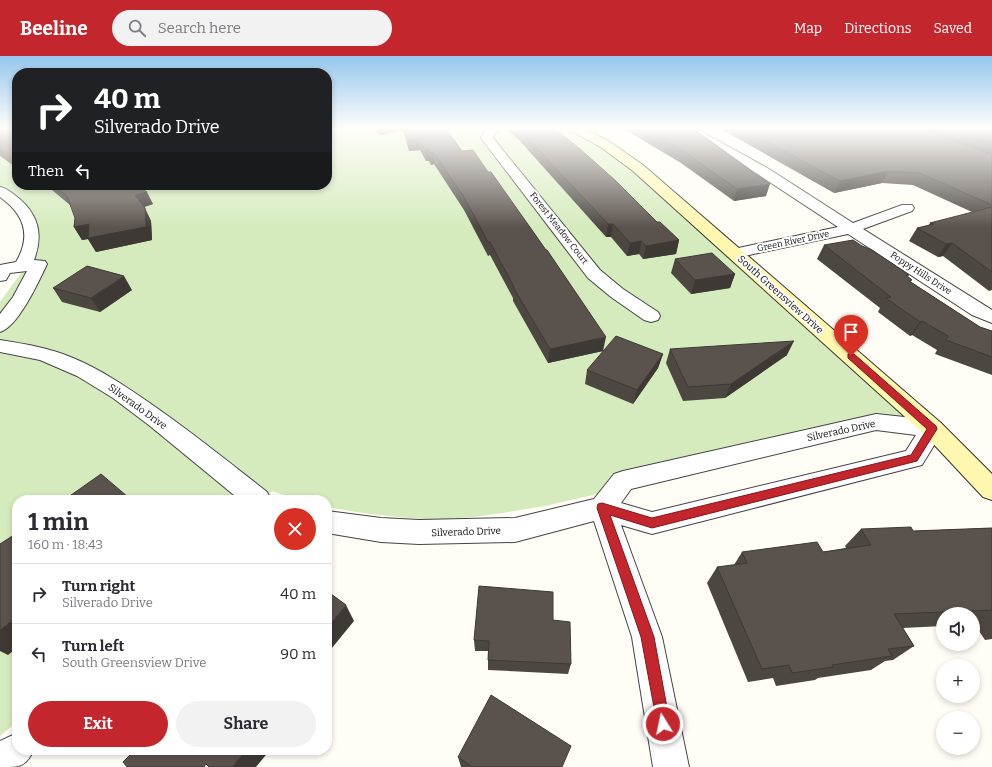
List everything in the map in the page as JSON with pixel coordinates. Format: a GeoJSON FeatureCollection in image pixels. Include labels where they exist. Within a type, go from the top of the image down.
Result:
{"type":"FeatureCollection","features":[{"type":"Feature","properties":{"kind":"street","name":"Forest Meadow Court"},"geometry":{"type":"LineString","coordinates":[[506,162],[594,274],[617,293],[652,316]]}},
{"type":"Feature","properties":{"kind":"street","name":"South Greensview Drive"},"geometry":{"type":"LineString","coordinates":[[630,162],[735,253],[933,429],[992,490]]}},
{"type":"Feature","properties":{"kind":"street","name":"Poppy Hills Drive"},"geometry":{"type":"LineString","coordinates":[[747,162],[978,311],[992,317]]}},
{"type":"Feature","properties":{"kind":"street"},"geometry":{"type":"LineString","coordinates":[[0,191],[17,203],[28,215],[34,233],[27,259],[22,266]]}},
{"type":"Feature","properties":{"kind":"street","name":"Green River Drive"},"geometry":{"type":"LineString","coordinates":[[735,253],[851,228],[890,216],[907,208]]}},
{"type":"Feature","properties":{"kind":"street"},"geometry":{"type":"LineString","coordinates":[[0,276],[5,269],[39,264],[21,299],[0,326]]}},
{"type":"Feature","properties":{"kind":"street","name":"Silverado Drive"},"geometry":{"type":"LineString","coordinates":[[0,346],[34,352],[60,360],[85,370],[107,383],[210,459],[252,495]]}},
{"type":"Feature","properties":{"kind":"street","name":"Silverado Drive"},"geometry":{"type":"LineString","coordinates":[[332,523],[381,530],[419,532],[515,530],[602,508],[623,481],[876,422],[933,429]]}},
{"type":"Feature","properties":{"kind":"street"},"geometry":{"type":"LineString","coordinates":[[602,508],[652,523],[914,458],[933,429]]}},
{"type":"Feature","properties":{"kind":"street"},"geometry":{"type":"LineString","coordinates":[[602,508],[647,637],[671,767]]}},
{"type":"Feature","properties":{"kind":"street"},"geometry":{"type":"LineString","coordinates":[[0,763],[12,754]]}},
{"type":"Feature","properties":{"kind":"green space"},"geometry":{"type":"Polygon","coordinates":[[[0,162],[12,162],[12,190],[332,190],[332,162],[623,162],[923,419],[545,506],[459,518],[430,519],[365,513],[332,508],[332,495],[284,495],[272,491],[268,495],[12,495],[12,726],[0,736],[0,302],[24,269],[33,230],[0,192],[0,162]]]}},
{"type":"Feature","properties":{"kind":"building"},"geometry":{"type":"Polygon","coordinates":[[[440,162],[481,162],[488,172],[491,172],[547,250],[606,337],[550,349],[513,287],[490,242],[488,242],[464,197],[440,162]]]}},
{"type":"Feature","properties":{"kind":"building"},"geometry":{"type":"Polygon","coordinates":[[[550,162],[595,162],[657,222],[660,222],[679,240],[646,246],[641,241],[630,243],[613,224],[608,224],[550,162]]]}},
{"type":"Feature","properties":{"kind":"building"},"geometry":{"type":"Polygon","coordinates":[[[699,162],[740,162],[770,184],[737,189],[699,162]]]}},
{"type":"Feature","properties":{"kind":"building"},"geometry":{"type":"Polygon","coordinates":[[[805,162],[992,162],[992,205],[920,173],[888,171],[840,181],[805,162]]]}},
{"type":"Feature","properties":{"kind":"building"},"geometry":{"type":"Polygon","coordinates":[[[59,190],[144,190],[147,192],[135,195],[145,208],[146,227],[88,238],[89,224],[74,227],[75,218],[67,196],[59,190]]]}},
{"type":"Feature","properties":{"kind":"building"},"geometry":{"type":"Polygon","coordinates":[[[992,207],[992,272],[952,243],[946,244],[917,228],[934,224],[930,223],[992,207]]]}},
{"type":"Feature","properties":{"kind":"building"},"geometry":{"type":"Polygon","coordinates":[[[853,240],[872,250],[909,275],[906,275],[912,280],[909,281],[980,327],[992,331],[992,357],[946,340],[948,336],[922,321],[920,322],[886,298],[891,297],[824,245],[853,240]]]}},
{"type":"Feature","properties":{"kind":"building"},"geometry":{"type":"Polygon","coordinates":[[[712,253],[735,274],[695,280],[675,259],[712,253]]]}},
{"type":"Feature","properties":{"kind":"building"},"geometry":{"type":"Polygon","coordinates":[[[87,266],[124,276],[91,298],[53,288],[87,266]]]}},
{"type":"Feature","properties":{"kind":"building"},"geometry":{"type":"Polygon","coordinates":[[[616,336],[663,354],[637,390],[587,370],[616,336]]]}},
{"type":"Feature","properties":{"kind":"building"},"geometry":{"type":"Polygon","coordinates":[[[794,341],[731,384],[688,387],[670,349],[794,341]]]}},
{"type":"Feature","properties":{"kind":"building"},"geometry":{"type":"Polygon","coordinates":[[[101,474],[126,495],[71,495],[101,474]]]}},
{"type":"Feature","properties":{"kind":"building"},"geometry":{"type":"Polygon","coordinates":[[[911,527],[913,531],[992,528],[992,610],[980,610],[980,607],[936,607],[936,612],[894,614],[914,646],[888,649],[892,656],[792,673],[789,665],[762,669],[717,567],[747,563],[742,552],[817,542],[823,552],[871,545],[861,529],[911,527]]]}},
{"type":"Feature","properties":{"kind":"building"},"geometry":{"type":"Polygon","coordinates":[[[12,536],[12,621],[0,630],[0,544],[12,536]]]}},
{"type":"Feature","properties":{"kind":"building"},"geometry":{"type":"Polygon","coordinates":[[[479,586],[553,592],[553,620],[570,622],[571,664],[488,660],[489,641],[474,640],[479,586]]]}},
{"type":"Feature","properties":{"kind":"building"},"geometry":{"type":"Polygon","coordinates":[[[332,595],[346,605],[332,622],[332,595]]]}},
{"type":"Feature","properties":{"kind":"building"},"geometry":{"type":"Polygon","coordinates":[[[491,695],[571,746],[562,767],[472,767],[458,757],[491,695]]]}},
{"type":"Feature","properties":{"kind":"building"},"geometry":{"type":"Polygon","coordinates":[[[130,755],[242,755],[232,767],[209,767],[206,764],[204,767],[127,767],[123,762],[130,755]]]}},
{"type":"Feature","properties":{"kind":"route"},"geometry":{"type":"LineString","coordinates":[[663,724],[647,637],[602,508],[652,523],[914,458],[933,429],[851,356]]}}]}
